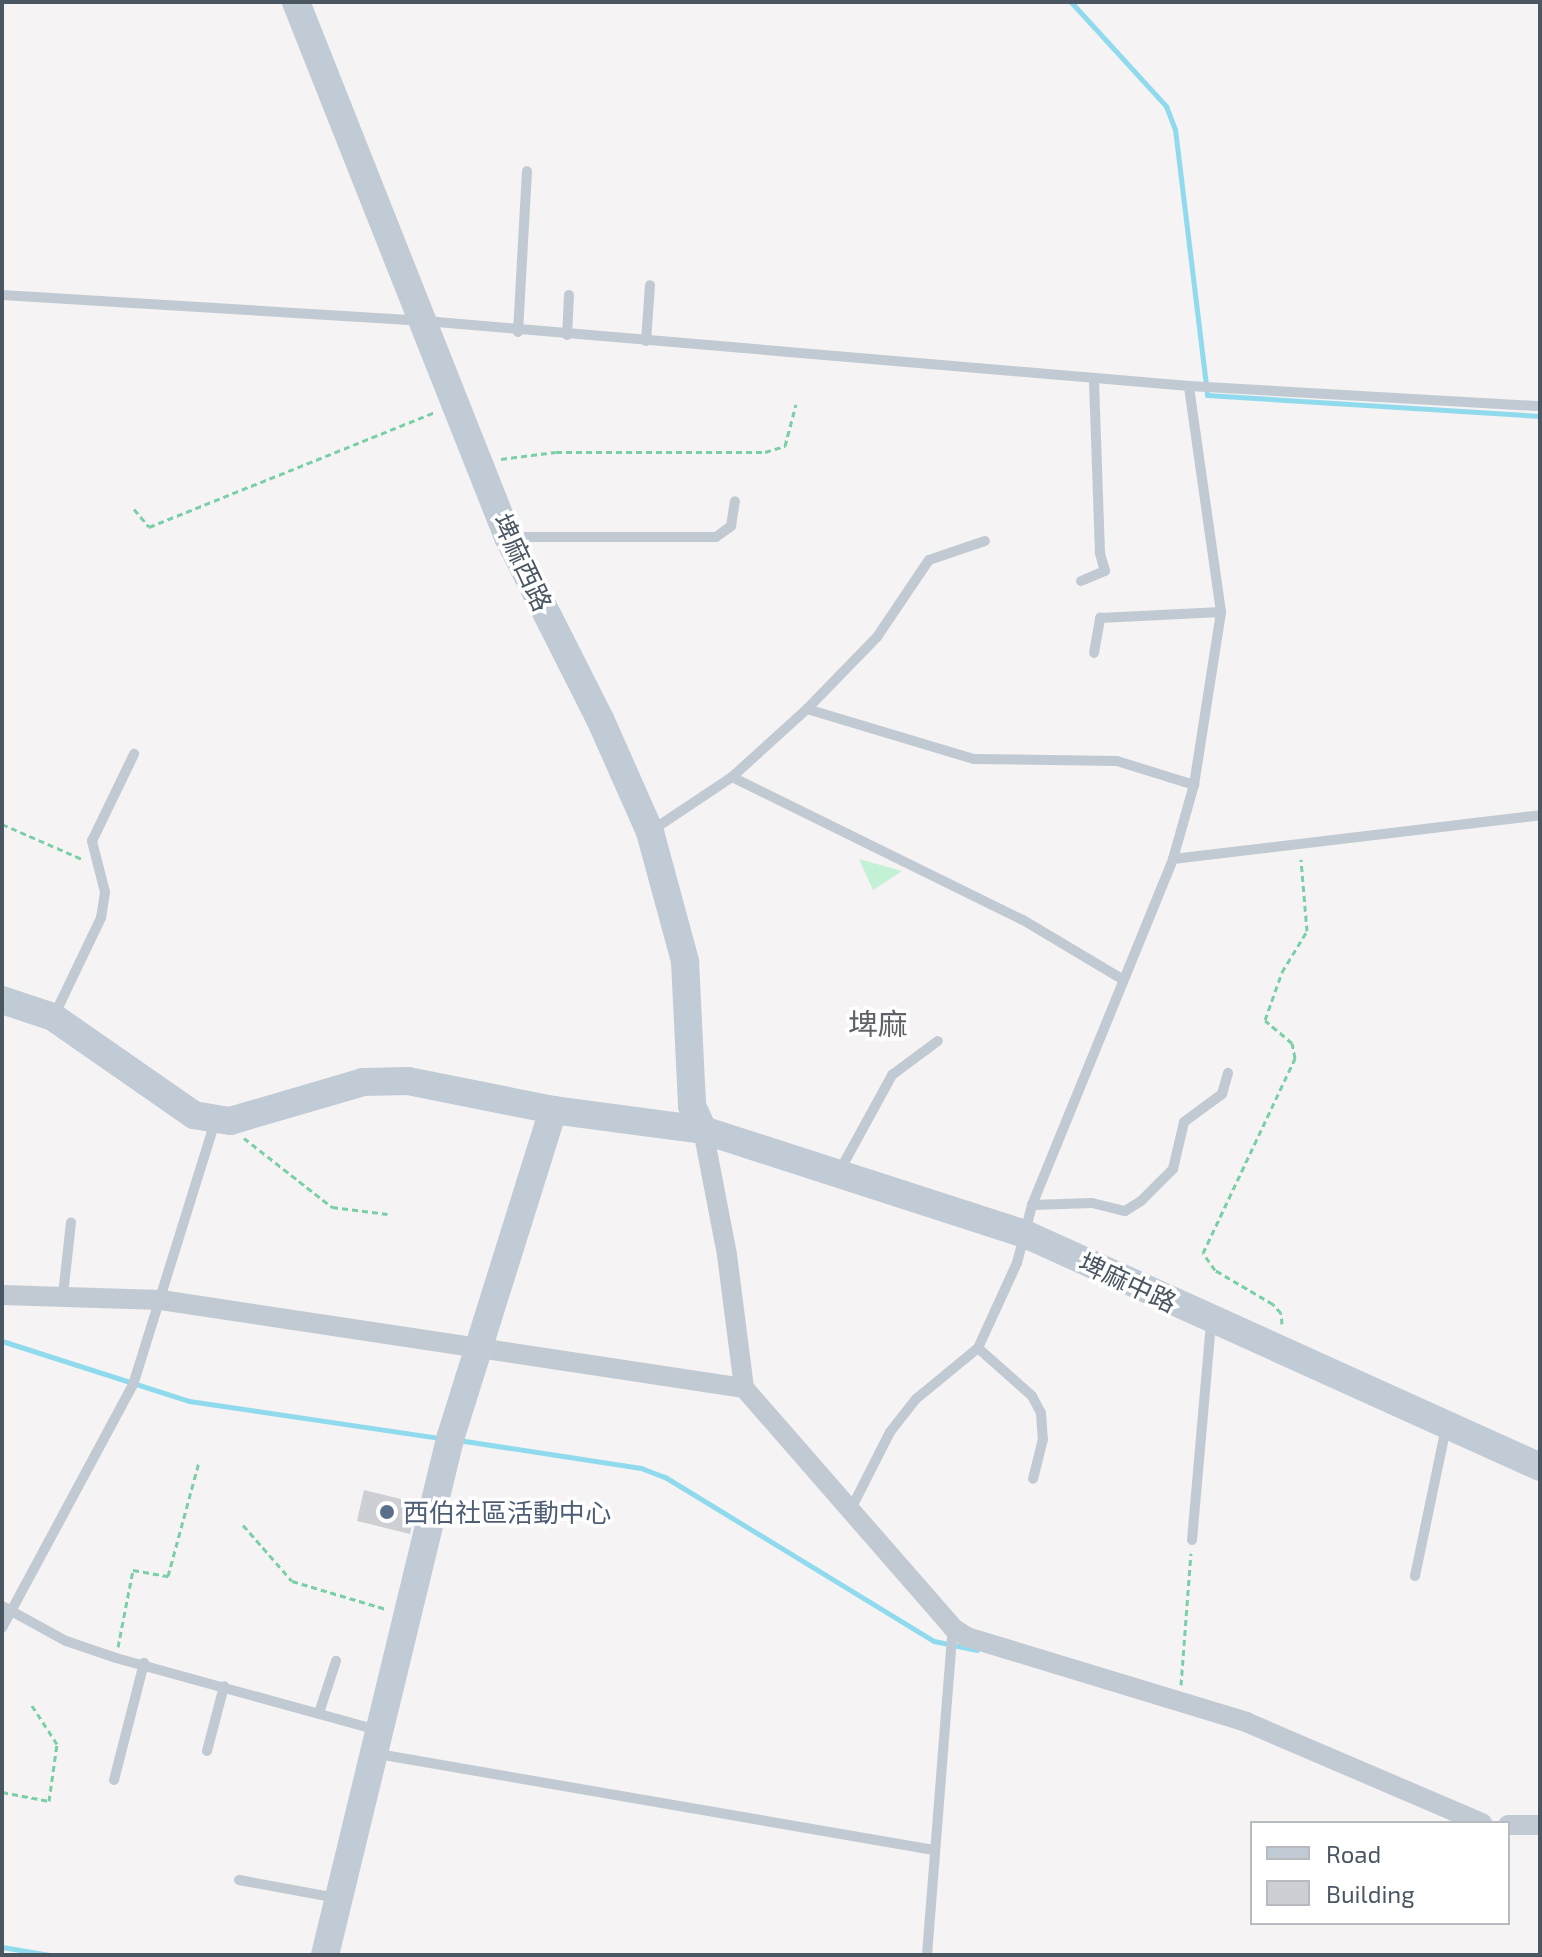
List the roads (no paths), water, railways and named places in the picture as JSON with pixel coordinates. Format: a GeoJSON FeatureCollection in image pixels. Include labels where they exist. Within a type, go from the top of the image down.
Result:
{"type":"FeatureCollection","features":[{"type":"Feature","properties":{"kind":"street","name":"埤麻西路"},"geometry":{"type":"LineString","coordinates":[[296,2],[425,321],[453,405],[508,537],[600,719],[650,832],[685,961],[692,1106],[703,1130]]}},
{"type":"Feature","properties":{"kind":"street"},"geometry":{"type":"LineString","coordinates":[[2,1000],[53,1017],[194,1115],[223,1120]]}},
{"type":"Feature","properties":{"kind":"street","name":"埤麻中路"},"geometry":{"type":"LineString","coordinates":[[223,1120],[363,1082],[408,1081],[553,1110],[703,1130],[1025,1234],[1211,1322],[1540,1467]]}},
{"type":"Feature","properties":{"kind":"street"},"geometry":{"type":"LineString","coordinates":[[325,1955],[380,1743],[450,1439],[553,1110]]}},
{"type":"Feature","properties":{"kind":"street"},"geometry":{"type":"LineString","coordinates":[[703,1130],[727,1255],[744,1388],[852,1507],[953,1628],[967,1637],[1180,1700],[1302,1744],[1477,1821]]}},
{"type":"Feature","properties":{"kind":"street"},"geometry":{"type":"LineString","coordinates":[[2,1295],[161,1300],[744,1388]]}},
{"type":"Feature","properties":{"kind":"street"},"geometry":{"type":"LineString","coordinates":[[1510,1825],[1540,1825]]}},
{"type":"Feature","properties":{"kind":"lane"},"geometry":{"type":"LineString","coordinates":[[518,332],[527,171]]}},
{"type":"Feature","properties":{"kind":"lane"},"geometry":{"type":"LineString","coordinates":[[646,341],[650,285]]}},
{"type":"Feature","properties":{"kind":"lane"},"geometry":{"type":"LineString","coordinates":[[2,295],[425,321],[518,332],[1094,379],[1540,406]]}},
{"type":"Feature","properties":{"kind":"lane"},"geometry":{"type":"LineString","coordinates":[[567,335],[569,295]]}},
{"type":"Feature","properties":{"kind":"lane"},"geometry":{"type":"LineString","coordinates":[[1081,581],[1105,571],[1100,553],[1094,379]]}},
{"type":"Feature","properties":{"kind":"lane"},"geometry":{"type":"LineString","coordinates":[[852,1507],[890,1432],[916,1399],[978,1348],[1122,979],[1173,859],[1194,785],[1221,612],[1193,386]]}},
{"type":"Feature","properties":{"kind":"lane"},"geometry":{"type":"LineString","coordinates":[[508,537],[716,537],[731,526],[735,501]]}},
{"type":"Feature","properties":{"kind":"lane"},"geometry":{"type":"LineString","coordinates":[[650,832],[732,777],[807,709],[877,637],[929,560],[985,541]]}},
{"type":"Feature","properties":{"kind":"lane"},"geometry":{"type":"LineString","coordinates":[[1094,653],[1100,618],[1221,612]]}},
{"type":"Feature","properties":{"kind":"lane"},"geometry":{"type":"LineString","coordinates":[[807,709],[974,759],[1117,761],[1194,785]]}},
{"type":"Feature","properties":{"kind":"lane"},"geometry":{"type":"LineString","coordinates":[[53,1017],[101,918],[105,892],[92,841],[134,754]]}},
{"type":"Feature","properties":{"kind":"lane"},"geometry":{"type":"LineString","coordinates":[[732,777],[1023,920],[1122,979]]}},
{"type":"Feature","properties":{"kind":"lane"},"geometry":{"type":"LineString","coordinates":[[1173,859],[1300,847],[1540,815]]}},
{"type":"Feature","properties":{"kind":"lane"},"geometry":{"type":"LineString","coordinates":[[838,1174],[892,1075],[938,1041]]}},
{"type":"Feature","properties":{"kind":"lane"},"geometry":{"type":"LineString","coordinates":[[1032,1205],[1092,1203],[1125,1211],[1141,1201],[1173,1169],[1184,1122],[1222,1094],[1228,1073]]}},
{"type":"Feature","properties":{"kind":"lane"},"geometry":{"type":"LineString","coordinates":[[2,1628],[6,1609],[133,1385],[223,1120]]}},
{"type":"Feature","properties":{"kind":"lane"},"geometry":{"type":"LineString","coordinates":[[63,1295],[71,1222]]}},
{"type":"Feature","properties":{"kind":"lane"},"geometry":{"type":"LineString","coordinates":[[1192,1540],[1211,1322]]}},
{"type":"Feature","properties":{"kind":"lane"},"geometry":{"type":"LineString","coordinates":[[978,1348],[1032,1396],[1041,1413],[1043,1439],[1033,1479]]}},
{"type":"Feature","properties":{"kind":"lane"},"geometry":{"type":"LineString","coordinates":[[1415,1576],[1446,1425]]}},
{"type":"Feature","properties":{"kind":"lane"},"geometry":{"type":"LineString","coordinates":[[6,1609],[66,1641],[116,1658],[144,1663],[319,1713],[380,1743],[934,1850]]}},
{"type":"Feature","properties":{"kind":"lane"},"geometry":{"type":"LineString","coordinates":[[927,1955],[953,1628]]}},
{"type":"Feature","properties":{"kind":"lane"},"geometry":{"type":"LineString","coordinates":[[319,1713],[336,1661]]}},
{"type":"Feature","properties":{"kind":"lane"},"geometry":{"type":"LineString","coordinates":[[114,1780],[144,1663]]}},
{"type":"Feature","properties":{"kind":"lane"},"geometry":{"type":"LineString","coordinates":[[207,1751],[224,1686]]}},
{"type":"Feature","properties":{"kind":"lane"},"geometry":{"type":"LineString","coordinates":[[239,1880],[339,1899]]}},
{"type":"Feature","properties":{"kind":"waterway"},"geometry":{"type":"LineString","coordinates":[[1071,2],[1166,106],[1175,129],[1207,395],[1540,416]]}},
{"type":"Feature","properties":{"kind":"waterway"},"geometry":{"type":"LineString","coordinates":[[2,1341],[189,1401],[440,1438]]}},
{"type":"Feature","properties":{"kind":"waterway"},"geometry":{"type":"LineString","coordinates":[[458,1440],[641,1468],[665,1477],[934,1641],[977,1650]]}},
{"type":"Feature","properties":{"kind":"waterway"},"geometry":{"type":"LineString","coordinates":[[2,1947],[49,1955]]}},
{"type":"Feature","properties":{"kind":"place","name":"西伯社區活動中心"},"geometry":{"type":"Point","coordinates":[387,1512]}},
{"type":"Feature","properties":{"kind":"district","name":"埤麻"},"geometry":{"type":"Point","coordinates":[878,1023]}}]}
